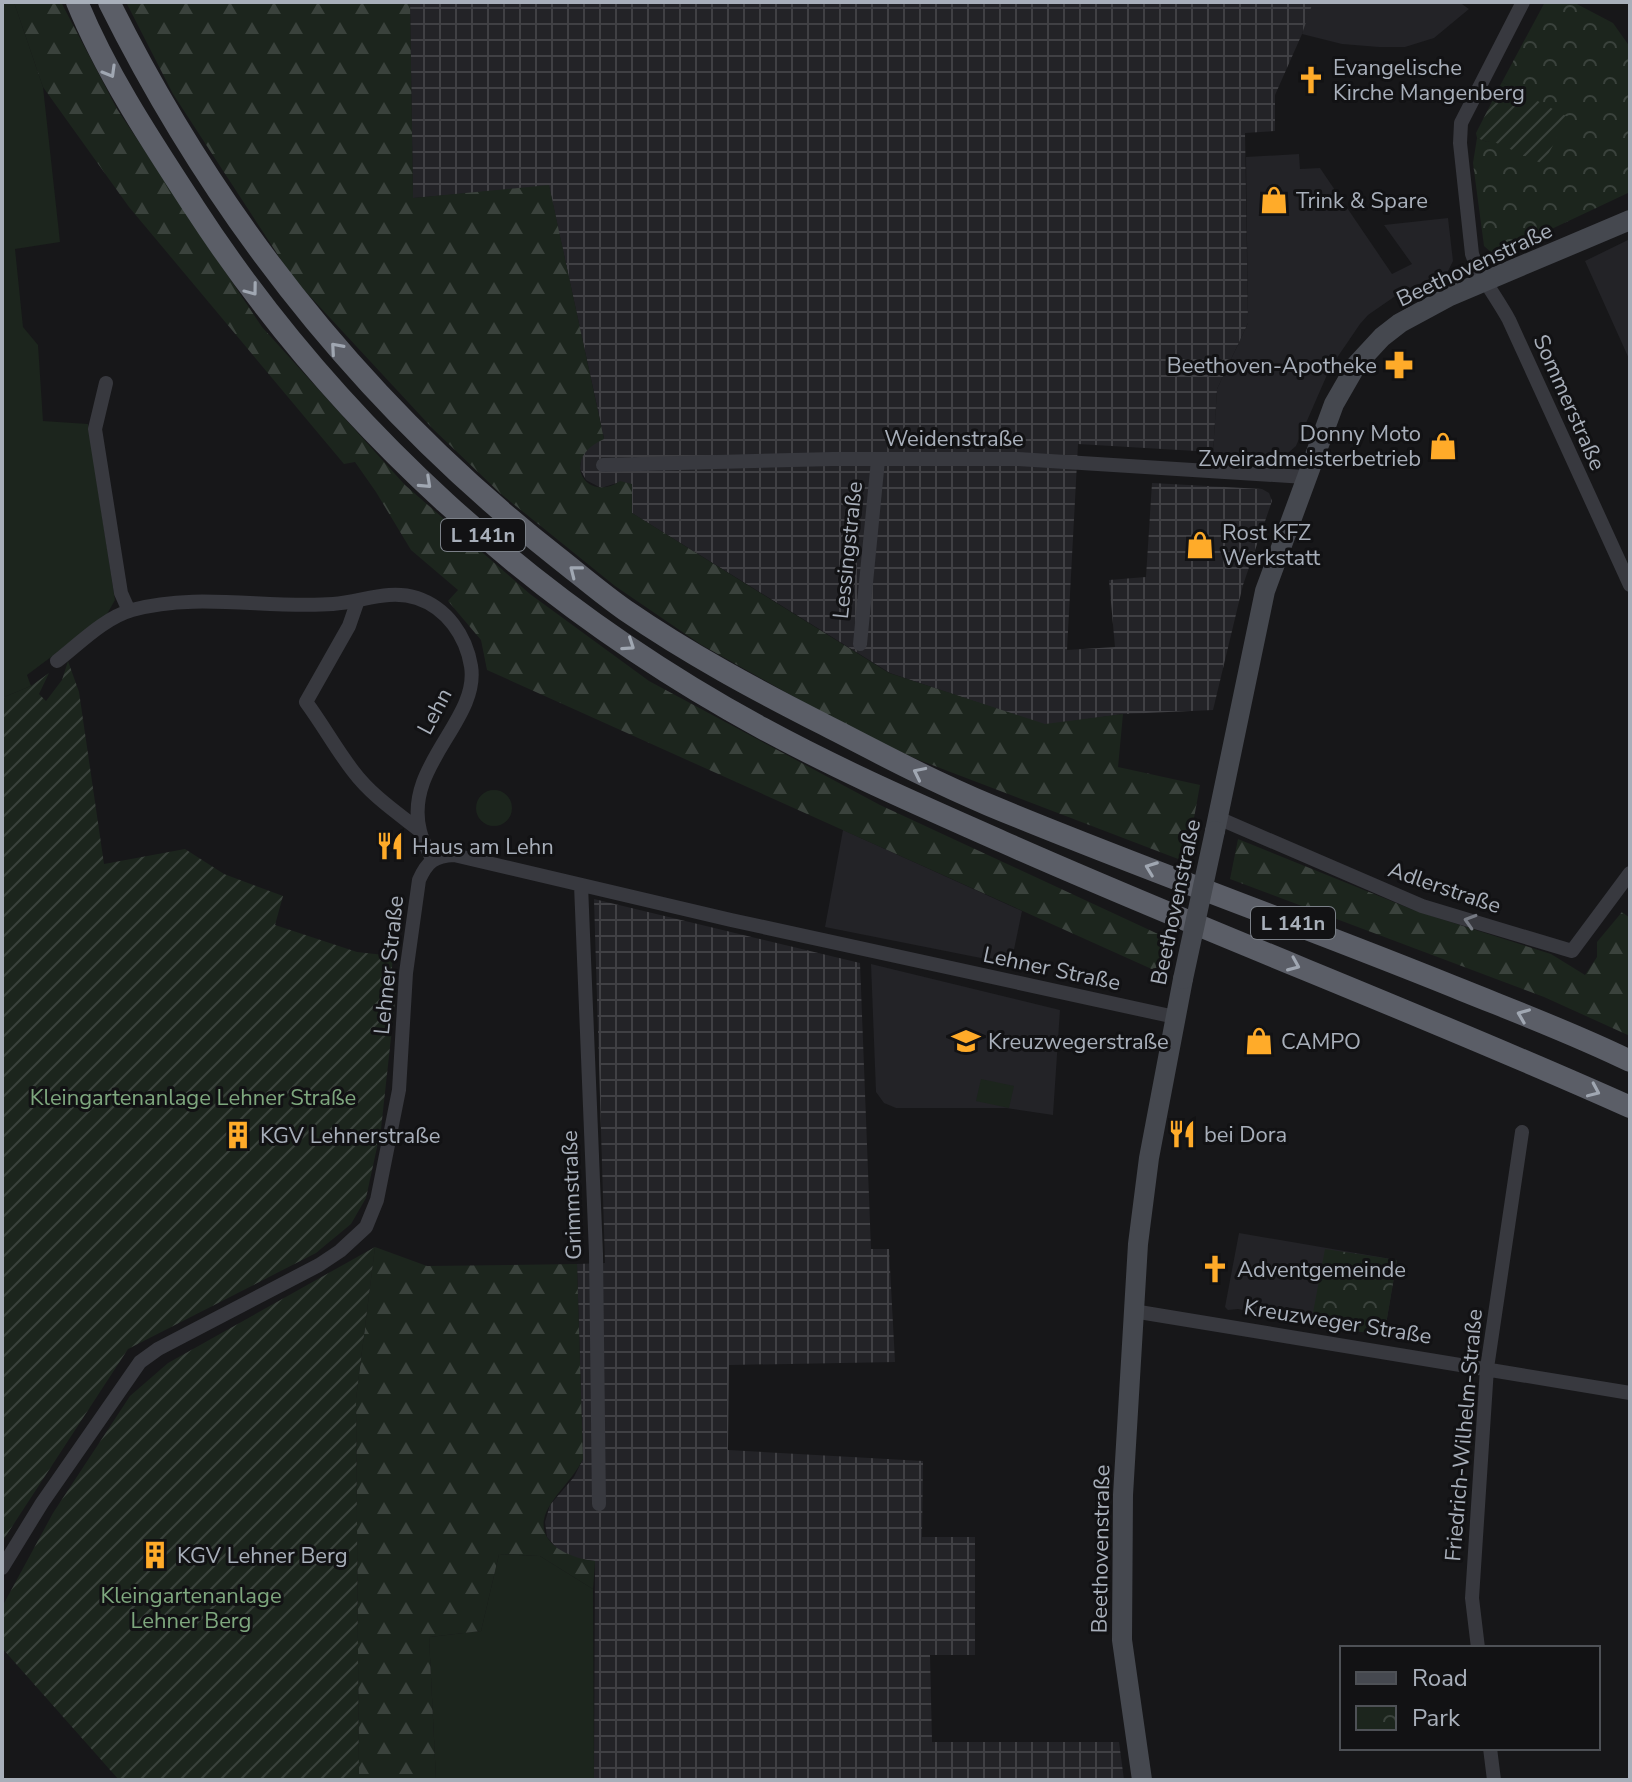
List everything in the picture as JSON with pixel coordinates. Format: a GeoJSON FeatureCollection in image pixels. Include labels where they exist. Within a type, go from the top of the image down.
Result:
{"type":"FeatureCollection","features":[{"type":"Feature","properties":{"kind":"highway","name":"L 141n"},"geometry":{"type":"LineString","coordinates":[[77,2],[96,48],[146,132],[224,253],[301,354],[387,446],[464,518],[574,608],[759,727],[863,780],[1067,870],[1630,1107]]}},
{"type":"Feature","properties":{"kind":"highway","name":"L 141n"},"geometry":{"type":"LineString","coordinates":[[109,2],[150,82],[189,147],[237,221],[315,323],[388,406],[463,479],[624,609],[736,679],[933,780],[1393,962],[1630,1061]]}},
{"type":"Feature","properties":{"kind":"main road","name":"Beethovenstraße"},"geometry":{"type":"LineString","coordinates":[[1142,1780],[1122,1640],[1123,1495],[1138,1244],[1149,1158],[1175,1017],[1265,591],[1334,404],[1357,364],[1382,337],[1482,274],[1630,220]]}},
{"type":"Feature","properties":{"kind":"street","name":"Sommerstraße"},"geometry":{"type":"LineString","coordinates":[[1523,2],[1461,123],[1461,156],[1472,254],[1509,320],[1630,585]]}},
{"type":"Feature","properties":{"kind":"street"},"geometry":{"type":"LineString","coordinates":[[106,383],[95,429],[121,593],[129,611]]}},
{"type":"Feature","properties":{"kind":"street","name":"Weidenstraße"},"geometry":{"type":"LineString","coordinates":[[603,465],[1018,459],[1305,477]]}},
{"type":"Feature","properties":{"kind":"street","name":"Lessingstraße"},"geometry":{"type":"LineString","coordinates":[[860,644],[878,460]]}},
{"type":"Feature","properties":{"kind":"street","name":"Lehn"},"geometry":{"type":"LineString","coordinates":[[57,661],[107,623],[129,611],[179,603],[332,604],[389,594],[426,602],[437,608],[454,626],[469,654],[473,683],[425,776],[419,830],[432,859]]}},
{"type":"Feature","properties":{"kind":"street","name":"Lehn"},"geometry":{"type":"LineString","coordinates":[[358,600],[349,626],[306,702],[360,779],[419,830]]}},
{"type":"Feature","properties":{"kind":"street","name":"Adlerstraße"},"geometry":{"type":"LineString","coordinates":[[1216,825],[1422,906],[1572,951],[1630,873]]}},
{"type":"Feature","properties":{"kind":"street","name":"Lehner Straße"},"geometry":{"type":"LineString","coordinates":[[2,1568],[51,1490],[140,1362],[158,1349],[319,1265],[366,1227],[377,1200],[395,1120],[408,958],[419,880],[424,867],[432,859],[454,855],[1175,1017]]}},
{"type":"Feature","properties":{"kind":"street","name":"Grimmstraße"},"geometry":{"type":"LineString","coordinates":[[581,885],[596,1254],[599,1504]]}},
{"type":"Feature","properties":{"kind":"street","name":"Friedrich-Wilhelm-Straße"},"geometry":{"type":"LineString","coordinates":[[1478,1646],[1472,1598],[1487,1368],[1522,1132]]}},
{"type":"Feature","properties":{"kind":"street","name":"Kreuzweger Straße"},"geometry":{"type":"LineString","coordinates":[[1133,1311],[1630,1393]]}},
{"type":"Feature","properties":{"kind":"street"},"geometry":{"type":"LineString","coordinates":[[1490,1750],[1494,1780]]}},
{"type":"Feature","properties":{"kind":"shaded area"},"geometry":{"type":"Polygon","coordinates":[[[410,2],[1313,2],[1275,95],[1275,131],[1245,133],[1248,323],[1217,389],[1213,452],[1078,444],[1067,650],[1115,647],[1109,580],[1146,577],[1152,483],[1262,489],[1269,493],[1272,501],[1243,585],[1213,710],[1123,714],[1045,725],[890,673],[632,513],[620,482],[601,488],[586,480],[580,469],[581,458],[589,446],[604,438],[549,186],[413,198],[410,2]]]}},
{"type":"Feature","properties":{"kind":"shaded area"},"geometry":{"type":"Polygon","coordinates":[[[1312,2],[1459,2],[1469,9],[1434,38],[1405,47],[1379,47],[1342,44],[1302,34],[1312,2]]]}},
{"type":"Feature","properties":{"kind":"shaded area"},"geometry":{"type":"Polygon","coordinates":[[[1299,154],[1300,169],[1320,168],[1392,274],[1412,264],[1384,225],[1448,218],[1453,261],[1447,273],[1404,290],[1360,324],[1330,368],[1296,446],[1288,453],[1277,456],[1213,452],[1217,389],[1248,323],[1246,157],[1299,154]]]}},
{"type":"Feature","properties":{"kind":"shaded area"},"geometry":{"type":"Polygon","coordinates":[[[1630,239],[1630,361],[1585,261],[1630,239]]]}},
{"type":"Feature","properties":{"kind":"shaded area"},"geometry":{"type":"Polygon","coordinates":[[[843,830],[1022,911],[1011,964],[825,927],[843,830]]]}},
{"type":"Feature","properties":{"kind":"shaded area"},"geometry":{"type":"Polygon","coordinates":[[[594,899],[860,963],[871,1249],[889,1249],[895,1362],[729,1365],[728,1450],[923,1461],[922,1537],[975,1537],[975,1655],[930,1655],[932,1742],[1119,1742],[1124,1780],[594,1780],[595,1561],[561,1553],[547,1537],[545,1522],[550,1505],[574,1477],[583,1459],[577,1264],[605,1263],[594,899]]]}},
{"type":"Feature","properties":{"kind":"shaded area","name":"Kreuzwegerstraße"},"geometry":{"type":"Polygon","coordinates":[[[871,964],[1060,1010],[1053,1115],[1006,1108],[896,1108],[884,1103],[876,1092],[871,964]]]}},
{"type":"Feature","properties":{"kind":"shaded area"},"geometry":{"type":"Polygon","coordinates":[[[1239,1233],[1397,1260],[1384,1336],[1262,1314],[1253,1315],[1252,1312],[1238,1309],[1228,1310],[1225,1307],[1239,1233]]]}},
{"type":"Feature","properties":{"kind":"green space"},"geometry":{"type":"Polygon","coordinates":[[[2,2],[14,2],[43,87],[60,242],[15,249],[23,327],[38,345],[43,421],[88,424],[115,600],[106,616],[27,675],[31,686],[2,698],[2,2]]]}},
{"type":"Feature","properties":{"kind":"green space"},"geometry":{"type":"Polygon","coordinates":[[[14,2],[61,2],[117,109],[262,327],[405,485],[530,594],[649,681],[880,805],[1171,940],[1165,975],[487,670],[481,640],[448,601],[458,590],[411,550],[355,462],[344,464],[129,207],[43,87],[14,2]]]}},
{"type":"Feature","properties":{"kind":"green space"},"geometry":{"type":"Polygon","coordinates":[[[126,2],[410,2],[413,198],[549,185],[604,439],[590,447],[582,457],[582,476],[588,483],[597,487],[608,487],[620,481],[632,484],[632,513],[889,673],[1045,724],[1123,714],[1118,767],[1200,785],[1186,862],[919,760],[853,730],[700,644],[615,586],[501,494],[433,429],[293,278],[173,94],[126,2]]]}},
{"type":"Feature","properties":{"kind":"green space"},"geometry":{"type":"Polygon","coordinates":[[[1545,2],[1573,2],[1613,23],[1630,47],[1630,192],[1503,252],[1492,253],[1484,246],[1473,163],[1477,138],[1487,142],[1567,118],[1502,82],[1545,2]]]}},
{"type":"Feature","properties":{"kind":"green space"},"geometry":{"type":"Polygon","coordinates":[[[1502,82],[1568,117],[1543,164],[1492,141],[1477,138],[1476,133],[1502,82]]]}},
{"type":"Feature","properties":{"kind":"green space","name":"Kleingartenanlage Lehner Straße"},"geometry":{"type":"Polygon","coordinates":[[[68,661],[79,692],[104,864],[185,849],[224,874],[283,896],[275,925],[357,952],[393,956],[391,978],[396,992],[381,1129],[366,1198],[351,1224],[316,1253],[128,1349],[2,1542],[2,698],[31,686],[49,673],[39,694],[46,701],[62,680],[68,661]]]}},
{"type":"Feature","properties":{"kind":"green space"},"geometry":{"type":"Polygon","coordinates":[[[494,790],[507,795],[512,808],[507,821],[494,826],[481,821],[476,808],[481,795],[494,790]]]}},
{"type":"Feature","properties":{"kind":"green space"},"geometry":{"type":"Polygon","coordinates":[[[1238,839],[1416,911],[1551,954],[1585,975],[1597,957],[1597,942],[1622,912],[1630,918],[1630,1036],[1544,997],[1230,879],[1238,839]]]}},
{"type":"Feature","properties":{"kind":"green space"},"geometry":{"type":"Polygon","coordinates":[[[981,1079],[1014,1086],[1009,1108],[976,1101],[981,1079]]]}},
{"type":"Feature","properties":{"kind":"green space"},"geometry":{"type":"Polygon","coordinates":[[[375,1247],[427,1266],[577,1264],[583,1459],[550,1505],[544,1517],[544,1528],[547,1537],[563,1551],[595,1561],[593,1589],[540,1556],[499,1554],[481,1631],[429,1637],[436,1780],[359,1780],[356,1399],[375,1247]]]}},
{"type":"Feature","properties":{"kind":"green space","name":"Kleingartenanlage Lehner Berg"},"geometry":{"type":"Polygon","coordinates":[[[375,1247],[356,1399],[359,1780],[119,1780],[2,1648],[2,1607],[53,1513],[130,1396],[168,1363],[375,1247]]]}},
{"type":"Feature","properties":{"kind":"green space"},"geometry":{"type":"Polygon","coordinates":[[[1325,1249],[1397,1260],[1384,1336],[1311,1323],[1325,1249]]]}},
{"type":"Feature","properties":{"kind":"green space"},"geometry":{"type":"Polygon","coordinates":[[[499,1554],[540,1556],[593,1589],[594,1780],[436,1780],[429,1637],[481,1631],[499,1554]]]}},
{"type":"Feature","properties":{"kind":"place","name":"Evangelische Kirche Mangenberg"},"geometry":{"type":"Point","coordinates":[1311,80]}},
{"type":"Feature","properties":{"kind":"place","name":"Trink & Spare"},"geometry":{"type":"Point","coordinates":[1274,200]}},
{"type":"Feature","properties":{"kind":"place","name":"Beethoven-Apotheke"},"geometry":{"type":"Point","coordinates":[1399,365]}},
{"type":"Feature","properties":{"kind":"place","name":"Donny Moto Zweiradmeisterbetrieb"},"geometry":{"type":"Point","coordinates":[1443,446]}},
{"type":"Feature","properties":{"kind":"place","name":"Rost KFZ Werkstatt"},"geometry":{"type":"Point","coordinates":[1200,545]}},
{"type":"Feature","properties":{"kind":"place","name":"Haus am Lehn"},"geometry":{"type":"Point","coordinates":[390,846]}},
{"type":"Feature","properties":{"kind":"place","name":"Kreuzwegerstraße"},"geometry":{"type":"Point","coordinates":[966,1041]}},
{"type":"Feature","properties":{"kind":"place","name":"CAMPO"},"geometry":{"type":"Point","coordinates":[1259,1041]}},
{"type":"Feature","properties":{"kind":"place","name":"bei Dora"},"geometry":{"type":"Point","coordinates":[1182,1134]}},
{"type":"Feature","properties":{"kind":"place","name":"KGV Lehnerstraße"},"geometry":{"type":"Point","coordinates":[238,1135]}},
{"type":"Feature","properties":{"kind":"place","name":"Adventgemeinde"},"geometry":{"type":"Point","coordinates":[1215,1269]}},
{"type":"Feature","properties":{"kind":"place","name":"KGV Lehner Berg"},"geometry":{"type":"Point","coordinates":[155,1555]}}]}
